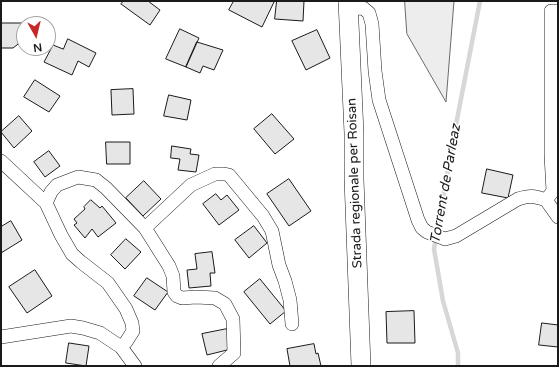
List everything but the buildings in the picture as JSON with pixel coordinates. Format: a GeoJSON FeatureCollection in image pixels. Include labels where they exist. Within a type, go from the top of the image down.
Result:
{"type":"FeatureCollection","features":[{"type":"Feature","properties":{"kind":"main road","name":"Strada regionale per Roisan"},"geometry":{"type":"LineString","coordinates":[[348,5],[354,133],[354,179],[361,366]]}},
{"type":"Feature","properties":{"kind":"street"},"geometry":{"type":"LineString","coordinates":[[348,5],[363,8],[369,12],[372,24],[378,100],[422,228],[427,232],[445,239],[456,236],[518,199],[527,196],[535,196],[546,200],[558,217]]}},
{"type":"Feature","properties":{"kind":"street"},"geometry":{"type":"LineString","coordinates":[[546,200],[553,191],[551,155],[551,11],[558,11]]}},
{"type":"Feature","properties":{"kind":"street"},"geometry":{"type":"LineString","coordinates":[[1,161],[46,203],[72,254],[108,283],[126,309],[132,323],[133,331],[121,347]]}},
{"type":"Feature","properties":{"kind":"street"},"geometry":{"type":"LineString","coordinates":[[145,228],[191,185],[215,174],[230,176],[263,216],[272,231],[278,265],[285,281],[290,300],[292,324]]}},
{"type":"Feature","properties":{"kind":"street"},"geometry":{"type":"LineString","coordinates":[[46,203],[51,192],[58,185],[78,177],[96,180],[106,188],[145,228],[169,266],[173,276],[174,292],[177,296],[182,298],[196,296],[214,298],[225,304],[233,319],[234,353],[220,366]]}},
{"type":"Feature","properties":{"kind":"street"},"geometry":{"type":"LineString","coordinates":[[1,337],[71,326],[83,328],[100,333],[121,347],[135,366]]}},
{"type":"Feature","properties":{"kind":"shaded area"},"geometry":{"type":"Polygon","coordinates":[[[405,1],[454,1],[446,102],[407,34],[405,1]]]}},
{"type":"Feature","properties":{"kind":"waterway","name":"Torrent de Parleaz"},"geometry":{"type":"LineString","coordinates":[[458,366],[458,353],[443,301],[434,249],[480,1]]}}]}
